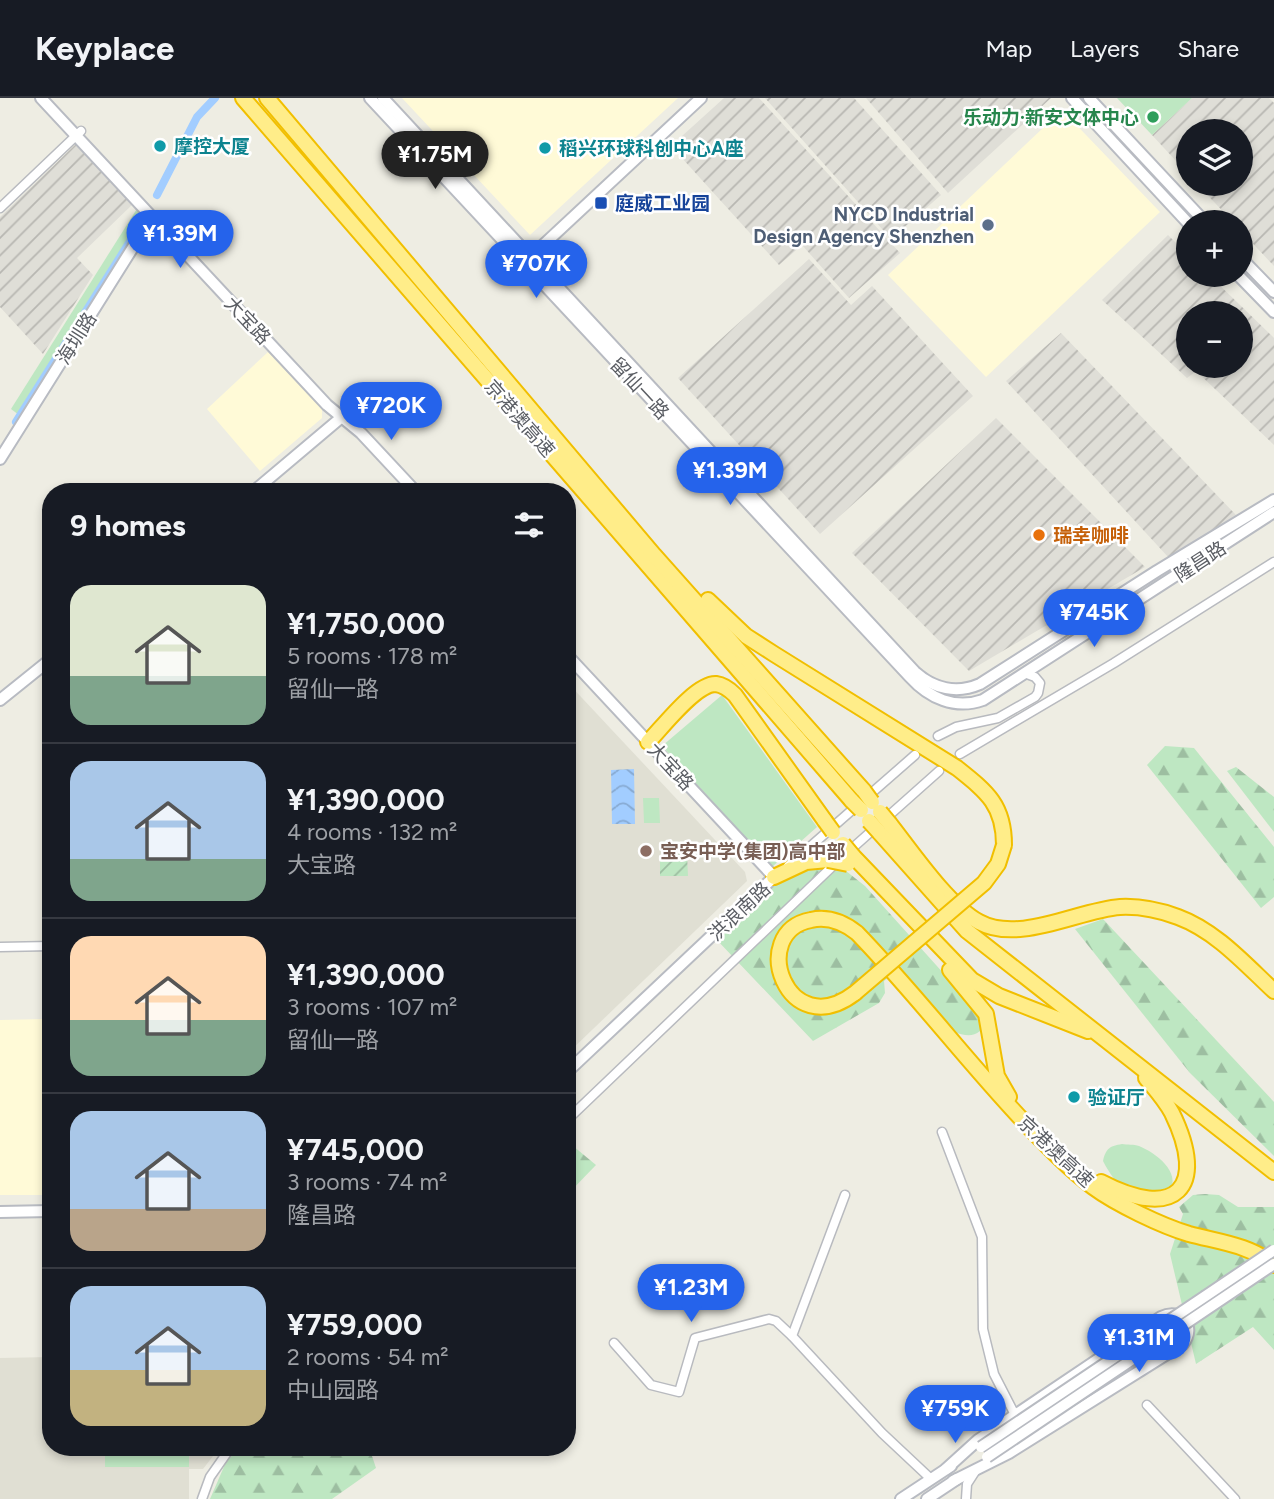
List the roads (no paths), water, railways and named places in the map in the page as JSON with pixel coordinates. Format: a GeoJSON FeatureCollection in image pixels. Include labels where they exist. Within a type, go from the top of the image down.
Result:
{"type":"FeatureCollection","features":[{"type":"Feature","properties":{"kind":"highway","name":"京港澳高速"},"geometry":{"type":"LineString","coordinates":[[243,98],[871,812],[949,896],[979,922],[1003,928],[1020,928],[1114,908],[1157,910],[1195,924],[1213,936],[1274,991]]}},
{"type":"Feature","properties":{"kind":"highway","name":"京港澳高速"},"geometry":{"type":"LineString","coordinates":[[267,98],[871,812],[967,931],[1274,1172]]}},
{"type":"Feature","properties":{"kind":"highway","name":"京港澳高速"},"geometry":{"type":"LineString","coordinates":[[622,516],[746,636],[957,768],[979,785],[1003,822],[1004,845],[1000,859],[984,883],[855,993],[840,1003],[823,1007],[805,1004],[792,995],[781,979],[779,965],[782,946],[790,931],[802,922],[836,920],[852,929],[1020,1118],[1066,1164],[1105,1195],[1175,1229],[1245,1249],[1274,1265]]}},
{"type":"Feature","properties":{"kind":"highway"},"geometry":{"type":"LineString","coordinates":[[648,742],[704,687],[715,684],[727,688],[735,695],[848,855],[983,1008],[990,1031],[997,1076],[1020,1118]]}},
{"type":"Feature","properties":{"kind":"highway"},"geometry":{"type":"LineString","coordinates":[[774,877],[806,862],[848,855]]}},
{"type":"Feature","properties":{"kind":"highway"},"geometry":{"type":"LineString","coordinates":[[848,855],[972,980],[999,996],[1105,1038]]}},
{"type":"Feature","properties":{"kind":"highway"},"geometry":{"type":"LineString","coordinates":[[1005,1090],[1075,1162],[1097,1180],[1136,1197],[1153,1200],[1168,1198],[1179,1191],[1188,1175],[1180,1133],[1161,1096],[1119,1049]]}},
{"type":"Feature","properties":{"kind":"main road","name":"大宝路"},"geometry":{"type":"LineString","coordinates":[[41,98],[78,133],[324,391],[343,416],[407,483]]}},
{"type":"Feature","properties":{"kind":"main road","name":"大宝路"},"geometry":{"type":"LineString","coordinates":[[51,98],[78,133],[152,216],[327,405],[343,416]]}},
{"type":"Feature","properties":{"kind":"main road","name":"留仙一路"},"geometry":{"type":"LineString","coordinates":[[370,98],[526,256],[912,674]]}},
{"type":"Feature","properties":{"kind":"main road","name":"留仙一路"},"geometry":{"type":"LineString","coordinates":[[383,98],[509,234],[526,256]]}},
{"type":"Feature","properties":{"kind":"main road"},"geometry":{"type":"LineString","coordinates":[[526,256],[545,235],[692,98]]}},
{"type":"Feature","properties":{"kind":"main road"},"geometry":{"type":"LineString","coordinates":[[526,256],[701,98]]}},
{"type":"Feature","properties":{"kind":"main road"},"geometry":{"type":"LineString","coordinates":[[1072,98],[1176,210]]}},
{"type":"Feature","properties":{"kind":"main road"},"geometry":{"type":"LineString","coordinates":[[1089,98],[1194,210]]}},
{"type":"Feature","properties":{"kind":"main road","name":"海圳路"},"geometry":{"type":"LineString","coordinates":[[0,459],[152,216]]}},
{"type":"Feature","properties":{"kind":"main road"},"geometry":{"type":"LineString","coordinates":[[509,234],[518,240],[530,242],[545,235]]}},
{"type":"Feature","properties":{"kind":"main road"},"geometry":{"type":"LineString","coordinates":[[1253,270],[1274,292]]}},
{"type":"Feature","properties":{"kind":"main road"},"geometry":{"type":"LineString","coordinates":[[1250,287],[1274,312]]}},
{"type":"Feature","properties":{"kind":"main road"},"geometry":{"type":"LineString","coordinates":[[264,483],[343,416]]}},
{"type":"Feature","properties":{"kind":"main road","name":"隆昌路"},"geometry":{"type":"LineString","coordinates":[[912,674],[945,688],[966,689],[980,684],[1274,500]]}},
{"type":"Feature","properties":{"kind":"main road","name":"隆昌路"},"geometry":{"type":"LineString","coordinates":[[912,674],[931,695],[950,702],[968,704],[983,700],[1274,512]]}},
{"type":"Feature","properties":{"kind":"main road","name":"大宝路"},"geometry":{"type":"LineString","coordinates":[[576,665],[774,877]]}},
{"type":"Feature","properties":{"kind":"main road"},"geometry":{"type":"LineString","coordinates":[[0,700],[42,666]]}},
{"type":"Feature","properties":{"kind":"main road","name":"洪浪南路"},"geometry":{"type":"LineString","coordinates":[[576,1064],[774,877]]}},
{"type":"Feature","properties":{"kind":"main road"},"geometry":{"type":"LineString","coordinates":[[0,1212],[42,1211]]}},
{"type":"Feature","properties":{"kind":"main road"},"geometry":{"type":"LineString","coordinates":[[927,1499],[953,1481],[984,1452],[1274,1250]]}},
{"type":"Feature","properties":{"kind":"main road"},"geometry":{"type":"LineString","coordinates":[[946,1469],[984,1452],[1274,1265]]}},
{"type":"Feature","properties":{"kind":"main road"},"geometry":{"type":"LineString","coordinates":[[901,1499],[946,1469],[978,1440],[1164,1315],[1178,1314],[1188,1324],[1188,1337],[1183,1344],[1019,1447],[953,1481]]}},
{"type":"Feature","properties":{"kind":"street"},"geometry":{"type":"LineString","coordinates":[[0,208],[78,133]]}},
{"type":"Feature","properties":{"kind":"street"},"geometry":{"type":"LineString","coordinates":[[960,754],[1114,663],[1274,562]]}},
{"type":"Feature","properties":{"kind":"street"},"geometry":{"type":"LineString","coordinates":[[938,736],[949,729],[998,718],[1035,697],[1040,683],[1027,674]]}},
{"type":"Feature","properties":{"kind":"street","name":"洪浪南路"},"geometry":{"type":"LineString","coordinates":[[774,877],[915,755]]}},
{"type":"Feature","properties":{"kind":"street"},"geometry":{"type":"LineString","coordinates":[[576,1111],[832,866],[939,771]]}},
{"type":"Feature","properties":{"kind":"street"},"geometry":{"type":"LineString","coordinates":[[0,947],[42,946]]}},
{"type":"Feature","properties":{"kind":"street"},"geometry":{"type":"LineString","coordinates":[[942,1132],[982,1237],[983,1329],[993,1374],[1015,1415]]}},
{"type":"Feature","properties":{"kind":"street"},"geometry":{"type":"LineString","coordinates":[[793,1336],[845,1195]]}},
{"type":"Feature","properties":{"kind":"street"},"geometry":{"type":"LineString","coordinates":[[614,1343],[651,1385],[680,1392],[695,1338],[769,1319],[776,1321],[882,1433],[931,1479]]}},
{"type":"Feature","properties":{"kind":"street"},"geometry":{"type":"LineString","coordinates":[[1147,1405],[1234,1499]]}},
{"type":"Feature","properties":{"kind":"street"},"geometry":{"type":"LineString","coordinates":[[202,1499],[210,1477],[225,1456]]}},
{"type":"Feature","properties":{"kind":"street"},"geometry":{"type":"LineString","coordinates":[[966,1499],[967,1485],[977,1470]]}},
{"type":"Feature","properties":{"kind":"water"},"geometry":{"type":"Polygon","coordinates":[[[634,769],[635,824],[612,824],[611,770],[634,769]]]}},
{"type":"Feature","properties":{"kind":"waterway"},"geometry":{"type":"LineString","coordinates":[[157,195],[197,117],[215,98]]}},
{"type":"Feature","properties":{"kind":"waterway"},"geometry":{"type":"LineString","coordinates":[[16,422],[141,224]]}},
{"type":"Feature","properties":{"kind":"place","name":"乐动力·新安文体中心"},"geometry":{"type":"Point","coordinates":[1153,117]}},
{"type":"Feature","properties":{"kind":"place","name":"摩控大厦"},"geometry":{"type":"Point","coordinates":[160,146]}},
{"type":"Feature","properties":{"kind":"place","name":"稻兴环球科创中心A座"},"geometry":{"type":"Point","coordinates":[545,148]}},
{"type":"Feature","properties":{"kind":"place","name":"庭威工业园"},"geometry":{"type":"Point","coordinates":[601,203]}},
{"type":"Feature","properties":{"kind":"place","name":"NYCD Industrial Design Agency Shenzhen"},"geometry":{"type":"Point","coordinates":[988,225]}},
{"type":"Feature","properties":{"kind":"place","name":"瑞幸咖啡"},"geometry":{"type":"Point","coordinates":[1039,535]}},
{"type":"Feature","properties":{"kind":"place","name":"宝安中学(集团)高中部"},"geometry":{"type":"Point","coordinates":[646,851]}},
{"type":"Feature","properties":{"kind":"place","name":"验证厅"},"geometry":{"type":"Point","coordinates":[1074,1097]}}]}
